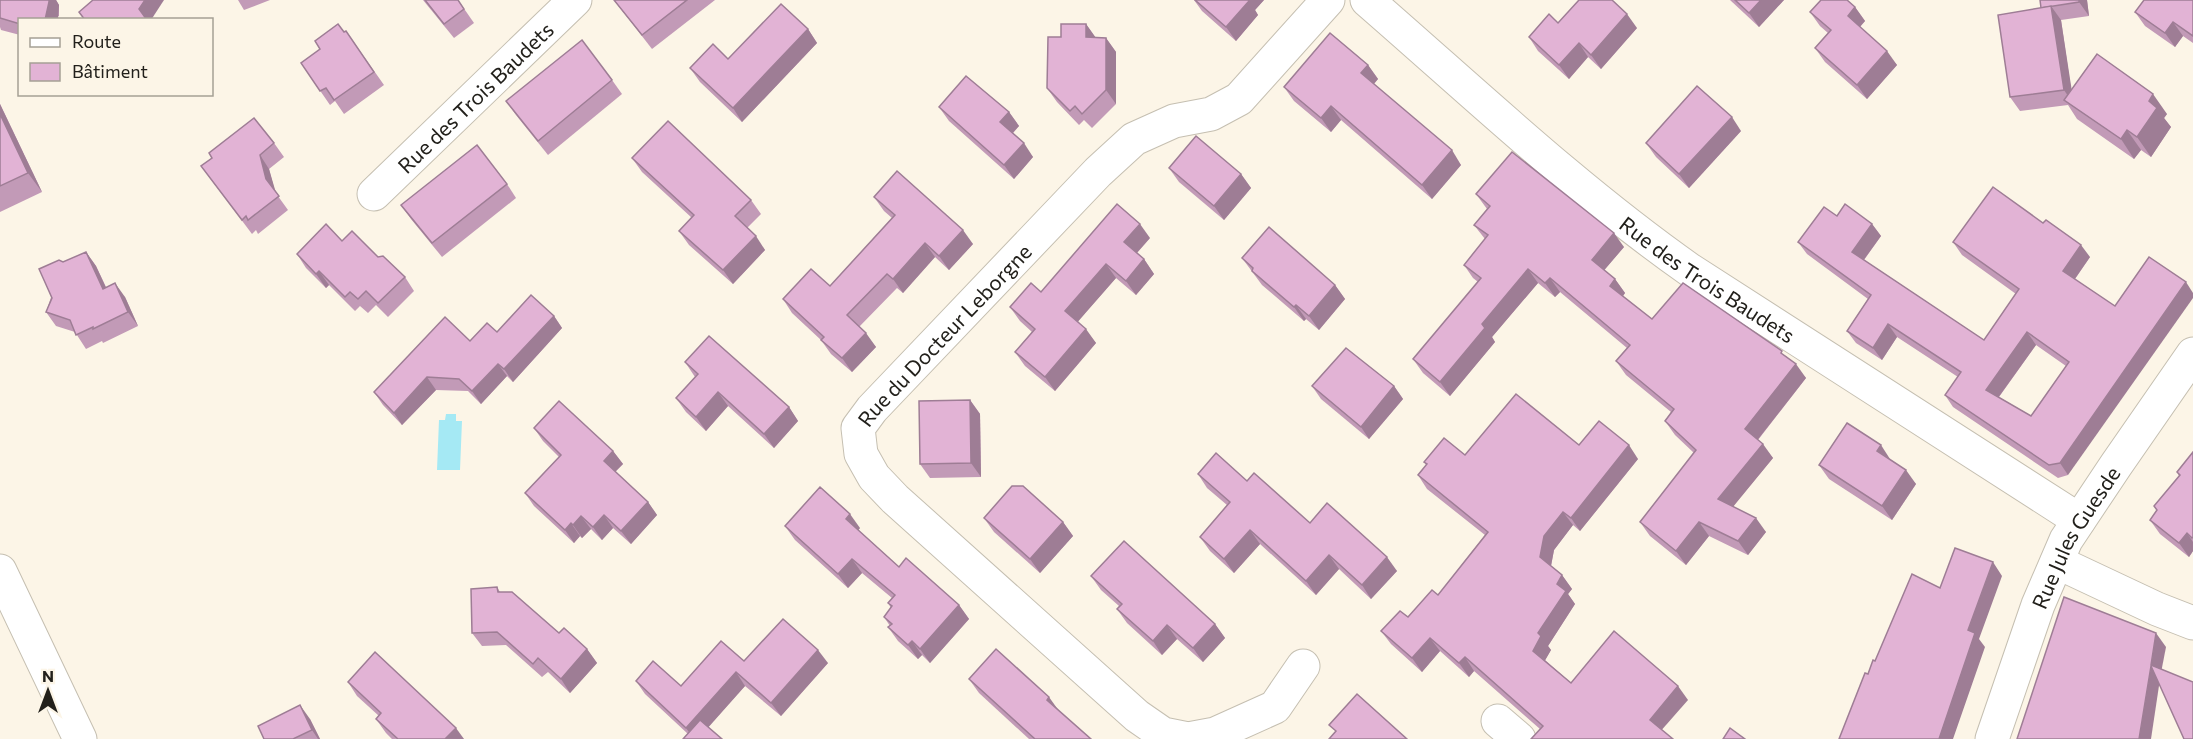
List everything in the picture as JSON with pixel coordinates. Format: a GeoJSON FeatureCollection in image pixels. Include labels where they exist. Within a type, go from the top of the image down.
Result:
{"type":"FeatureCollection","features":[{"type":"Feature","properties":{"kind":"street","name":"Rue des Trois Baudets"},"geometry":{"type":"LineString","coordinates":[[374,194],[575,0]]}},
{"type":"Feature","properties":{"kind":"street","name":"Rue du Docteur Leborgne"},"geometry":{"type":"LineString","coordinates":[[1304,666],[1275,707],[1215,734],[1188,739],[1163,734],[1137,716],[895,499],[874,477],[861,454],[858,428],[872,409],[1105,165],[1134,139],[1174,121],[1211,114],[1239,99],[1328,0]]}},
{"type":"Feature","properties":{"kind":"street","name":"Rue des Trois Baudets"},"geometry":{"type":"LineString","coordinates":[[1367,0],[1642,236],[1700,276],[2079,520]]}},
{"type":"Feature","properties":{"kind":"street","name":"Rue Jules Guesde"},"geometry":{"type":"LineString","coordinates":[[1992,739],[2033,619],[2066,540],[2193,354]]}},
{"type":"Feature","properties":{"kind":"street"},"geometry":{"type":"LineString","coordinates":[[2057,562],[2157,609],[2193,623]]}},
{"type":"Feature","properties":{"kind":"street"},"geometry":{"type":"LineString","coordinates":[[0,571],[80,739]]}},
{"type":"Feature","properties":{"kind":"water"},"geometry":{"type":"Polygon","coordinates":[[[446,414],[456,414],[456,421],[462,421],[460,470],[437,470],[439,420],[445,420],[446,414]]]}},
{"type":"Feature","properties":{"kind":"building"},"geometry":{"type":"Polygon","coordinates":[[[0,0],[49,0],[45,18],[18,18],[18,23],[0,18],[0,0]]]}},
{"type":"Feature","properties":{"kind":"building"},"geometry":{"type":"Polygon","coordinates":[[[93,0],[145,0],[139,9],[146,18],[84,18],[79,12],[93,0]]]}},
{"type":"Feature","properties":{"kind":"building"},"geometry":{"type":"Polygon","coordinates":[[[425,0],[458,0],[464,9],[444,24],[425,0]]]}},
{"type":"Feature","properties":{"kind":"building"},"geometry":{"type":"Polygon","coordinates":[[[614,0],[687,0],[642,35],[614,0]]]}},
{"type":"Feature","properties":{"kind":"building"},"geometry":{"type":"Polygon","coordinates":[[[1195,0],[1248,0],[1249,1],[1226,27],[1195,0]]]}},
{"type":"Feature","properties":{"kind":"building"},"geometry":{"type":"Polygon","coordinates":[[[1579,0],[1612,0],[1627,14],[1591,55],[1579,43],[1559,65],[1529,37],[1549,14],[1558,23],[1579,0]]]}},
{"type":"Feature","properties":{"kind":"building"},"geometry":{"type":"Polygon","coordinates":[[[1735,0],[1761,0],[1749,13],[1735,0]]]}},
{"type":"Feature","properties":{"kind":"building"},"geometry":{"type":"Polygon","coordinates":[[[1821,0],[1847,0],[1855,7],[1848,16],[1887,51],[1857,85],[1815,48],[1831,30],[1810,12],[1821,0]]]}},
{"type":"Feature","properties":{"kind":"building"},"geometry":{"type":"Polygon","coordinates":[[[2040,0],[2079,0],[2079,2],[2041,8],[2040,0]]]}},
{"type":"Feature","properties":{"kind":"building"},"geometry":{"type":"Polygon","coordinates":[[[2144,0],[2193,0],[2193,36],[2173,22],[2165,33],[2135,12],[2144,0]]]}},
{"type":"Feature","properties":{"kind":"building"},"geometry":{"type":"Polygon","coordinates":[[[781,4],[808,29],[733,108],[690,68],[713,44],[728,59],[781,4]]]}},
{"type":"Feature","properties":{"kind":"building"},"geometry":{"type":"Polygon","coordinates":[[[2051,6],[2064,90],[2010,97],[1998,15],[2051,6]]]}},
{"type":"Feature","properties":{"kind":"building"},"geometry":{"type":"Polygon","coordinates":[[[338,24],[344,32],[346,31],[374,72],[334,100],[326,88],[320,91],[301,63],[320,49],[315,41],[338,24]]]}},
{"type":"Feature","properties":{"kind":"building"},"geometry":{"type":"Polygon","coordinates":[[[1061,24],[1086,24],[1086,37],[1106,38],[1106,90],[1082,114],[1075,106],[1070,111],[1047,88],[1048,37],[1061,37],[1061,24]]]}},
{"type":"Feature","properties":{"kind":"building"},"geometry":{"type":"Polygon","coordinates":[[[1330,33],[1368,65],[1361,73],[1452,150],[1422,185],[1331,106],[1321,118],[1284,87],[1330,33]]]}},
{"type":"Feature","properties":{"kind":"building"},"geometry":{"type":"Polygon","coordinates":[[[582,40],[612,80],[538,141],[506,101],[582,40]]]}},
{"type":"Feature","properties":{"kind":"building"},"geometry":{"type":"Polygon","coordinates":[[[2097,54],[2153,94],[2149,101],[2157,108],[2137,137],[2127,130],[2121,139],[2064,100],[2097,54]]]}},
{"type":"Feature","properties":{"kind":"building"},"geometry":{"type":"Polygon","coordinates":[[[966,76],[1009,112],[1000,122],[1024,143],[1004,165],[939,107],[966,76]]]}},
{"type":"Feature","properties":{"kind":"building"},"geometry":{"type":"Polygon","coordinates":[[[1697,86],[1732,117],[1679,174],[1646,143],[1697,86]]]}},
{"type":"Feature","properties":{"kind":"building"},"geometry":{"type":"Polygon","coordinates":[[[0,114],[28,173],[0,186],[0,114]]]}},
{"type":"Feature","properties":{"kind":"building"},"geometry":{"type":"Polygon","coordinates":[[[254,118],[274,143],[260,155],[266,179],[279,196],[248,220],[246,216],[242,220],[201,166],[212,158],[209,153],[254,118]]]}},
{"type":"Feature","properties":{"kind":"building"},"geometry":{"type":"Polygon","coordinates":[[[668,121],[751,200],[735,216],[756,236],[723,270],[679,231],[694,215],[632,158],[668,121]]]}},
{"type":"Feature","properties":{"kind":"building"},"geometry":{"type":"Polygon","coordinates":[[[1196,136],[1241,174],[1214,206],[1169,168],[1196,136]]]}},
{"type":"Feature","properties":{"kind":"building"},"geometry":{"type":"Polygon","coordinates":[[[477,145],[507,184],[432,243],[401,205],[477,145]]]}},
{"type":"Feature","properties":{"kind":"building"},"geometry":{"type":"Polygon","coordinates":[[[1512,152],[1614,233],[1592,260],[1615,279],[1610,286],[1652,319],[1683,283],[1782,351],[1781,353],[1796,364],[1745,429],[1763,444],[1718,499],[1756,518],[1738,541],[1699,522],[1676,551],[1640,522],[1696,450],[1665,421],[1674,409],[1616,361],[1630,345],[1550,278],[1545,283],[1528,269],[1482,324],[1485,328],[1440,382],[1413,359],[1481,278],[1464,265],[1488,235],[1474,225],[1490,206],[1476,194],[1512,152]]]}},
{"type":"Feature","properties":{"kind":"building"},"geometry":{"type":"Polygon","coordinates":[[[897,171],[963,230],[939,256],[925,243],[893,279],[887,274],[847,315],[866,333],[842,358],[821,340],[824,337],[783,299],[811,269],[830,286],[895,215],[874,197],[897,171]]]}},
{"type":"Feature","properties":{"kind":"building"},"geometry":{"type":"Polygon","coordinates":[[[1993,187],[2043,223],[2046,220],[2081,245],[2063,271],[2115,306],[2149,257],[2186,282],[2060,463],[2049,465],[1945,395],[1961,372],[1888,324],[1873,348],[1847,331],[1871,295],[1798,242],[1824,207],[1837,216],[1845,204],[1872,224],[1852,252],[1984,340],[2019,289],[1953,242],[1993,187]],[[2027,332],[1986,390],[2031,416],[2069,362],[2027,332]]]}},
{"type":"Feature","properties":{"kind":"building"},"geometry":{"type":"Polygon","coordinates":[[[1117,204],[1140,224],[1124,242],[1144,259],[1126,281],[1106,264],[1065,311],[1086,329],[1045,377],[1015,352],[1035,329],[1010,307],[1031,283],[1041,292],[1117,204]]]}},
{"type":"Feature","properties":{"kind":"building"},"geometry":{"type":"Polygon","coordinates":[[[326,224],[342,241],[352,231],[378,257],[383,256],[405,277],[378,303],[366,291],[358,299],[350,292],[345,297],[319,271],[316,274],[297,254],[326,224]]]}},
{"type":"Feature","properties":{"kind":"building"},"geometry":{"type":"Polygon","coordinates":[[[1269,227],[1335,285],[1309,316],[1296,305],[1294,307],[1252,271],[1253,268],[1242,258],[1269,227]]]}},
{"type":"Feature","properties":{"kind":"building"},"geometry":{"type":"Polygon","coordinates":[[[86,252],[103,289],[115,283],[128,312],[76,335],[70,320],[46,312],[52,298],[39,269],[86,252]]]}},
{"type":"Feature","properties":{"kind":"building"},"geometry":{"type":"Polygon","coordinates":[[[531,295],[554,316],[504,369],[498,364],[472,391],[459,379],[427,377],[394,413],[374,392],[445,317],[470,341],[487,323],[497,332],[531,295]]]}},
{"type":"Feature","properties":{"kind":"building"},"geometry":{"type":"Polygon","coordinates":[[[709,336],[789,407],[764,434],[718,392],[696,417],[676,398],[698,374],[685,362],[709,336]]]}},
{"type":"Feature","properties":{"kind":"building"},"geometry":{"type":"Polygon","coordinates":[[[1346,348],[1394,386],[1361,427],[1312,386],[1346,348]]]}},
{"type":"Feature","properties":{"kind":"building"},"geometry":{"type":"Polygon","coordinates":[[[1516,394],[1579,445],[1599,421],[1629,445],[1571,518],[1563,512],[1544,536],[1540,557],[1562,575],[1557,584],[1566,591],[1538,633],[1541,636],[1533,651],[1571,683],[1614,631],[1678,686],[1650,720],[1673,739],[1531,739],[1543,726],[1465,657],[1459,663],[1430,638],[1412,658],[1381,631],[1400,611],[1408,617],[1432,590],[1438,595],[1488,532],[1418,475],[1427,464],[1424,462],[1444,438],[1465,455],[1516,394]]]}},
{"type":"Feature","properties":{"kind":"building"},"geometry":{"type":"Polygon","coordinates":[[[970,400],[971,463],[920,464],[919,401],[970,400]]]}},
{"type":"Feature","properties":{"kind":"building"},"geometry":{"type":"Polygon","coordinates":[[[559,401],[613,451],[604,461],[648,502],[621,531],[604,515],[593,527],[581,516],[565,530],[525,493],[561,455],[534,428],[559,401]]]}},
{"type":"Feature","properties":{"kind":"building"},"geometry":{"type":"Polygon","coordinates":[[[1847,423],[1881,445],[1877,451],[1906,470],[1882,506],[1819,465],[1847,423]]]}},
{"type":"Feature","properties":{"kind":"building"},"geometry":{"type":"Polygon","coordinates":[[[2193,452],[2193,537],[2187,533],[2179,543],[2150,520],[2157,510],[2154,506],[2180,475],[2177,472],[2193,452]]]}},
{"type":"Feature","properties":{"kind":"building"},"geometry":{"type":"Polygon","coordinates":[[[1216,453],[1247,481],[1254,473],[1310,523],[1327,503],[1387,557],[1362,585],[1329,555],[1306,581],[1250,530],[1224,559],[1200,537],[1230,502],[1198,474],[1216,453]]]}},
{"type":"Feature","properties":{"kind":"building"},"geometry":{"type":"Polygon","coordinates":[[[1012,486],[1023,486],[1063,522],[1030,559],[984,518],[1012,486]]]}},
{"type":"Feature","properties":{"kind":"building"},"geometry":{"type":"Polygon","coordinates":[[[820,487],[850,514],[846,519],[899,567],[906,558],[959,605],[920,649],[912,641],[908,645],[888,627],[892,624],[884,617],[892,606],[888,603],[895,595],[852,559],[838,574],[785,526],[820,487]]]}},
{"type":"Feature","properties":{"kind":"building"},"geometry":{"type":"Polygon","coordinates":[[[1124,541],[1215,624],[1193,648],[1167,625],[1153,641],[1117,609],[1122,604],[1091,576],[1124,541]]]}},
{"type":"Feature","properties":{"kind":"building"},"geometry":{"type":"Polygon","coordinates":[[[1955,548],[1993,562],[1968,630],[1975,633],[1939,739],[1839,739],[1865,673],[1868,674],[1873,660],[1875,661],[1912,574],[1940,588],[1955,548]]]}},
{"type":"Feature","properties":{"kind":"building"},"geometry":{"type":"Polygon","coordinates":[[[497,587],[498,592],[512,592],[559,633],[564,628],[587,649],[561,679],[538,658],[533,664],[497,632],[472,633],[471,589],[497,587]]]}},
{"type":"Feature","properties":{"kind":"building"},"geometry":{"type":"Polygon","coordinates":[[[2064,597],[2156,633],[2151,665],[2193,682],[2193,739],[2184,739],[2151,666],[2139,739],[2017,739],[2064,597]]]}},
{"type":"Feature","properties":{"kind":"building"},"geometry":{"type":"Polygon","coordinates":[[[783,619],[818,650],[771,703],[736,672],[686,728],[636,681],[653,661],[681,686],[721,641],[744,661],[783,619]]]}},
{"type":"Feature","properties":{"kind":"building"},"geometry":{"type":"Polygon","coordinates":[[[996,649],[1049,697],[1047,700],[1091,739],[1035,739],[969,679],[996,649]]]}},
{"type":"Feature","properties":{"kind":"building"},"geometry":{"type":"Polygon","coordinates":[[[375,652],[456,728],[445,739],[398,739],[376,719],[381,713],[348,682],[375,652]]]}},
{"type":"Feature","properties":{"kind":"building"},"geometry":{"type":"Polygon","coordinates":[[[1357,694],[1407,739],[1329,739],[1336,731],[1329,725],[1357,694]]]}},
{"type":"Feature","properties":{"kind":"building"},"geometry":{"type":"Polygon","coordinates":[[[300,705],[312,730],[293,739],[264,739],[258,726],[300,705]]]}},
{"type":"Feature","properties":{"kind":"building"},"geometry":{"type":"Polygon","coordinates":[[[700,720],[722,739],[683,739],[700,720]]]}},
{"type":"Feature","properties":{"kind":"building"},"geometry":{"type":"Polygon","coordinates":[[[1730,728],[1745,739],[1723,739],[1730,728]]]}}]}
